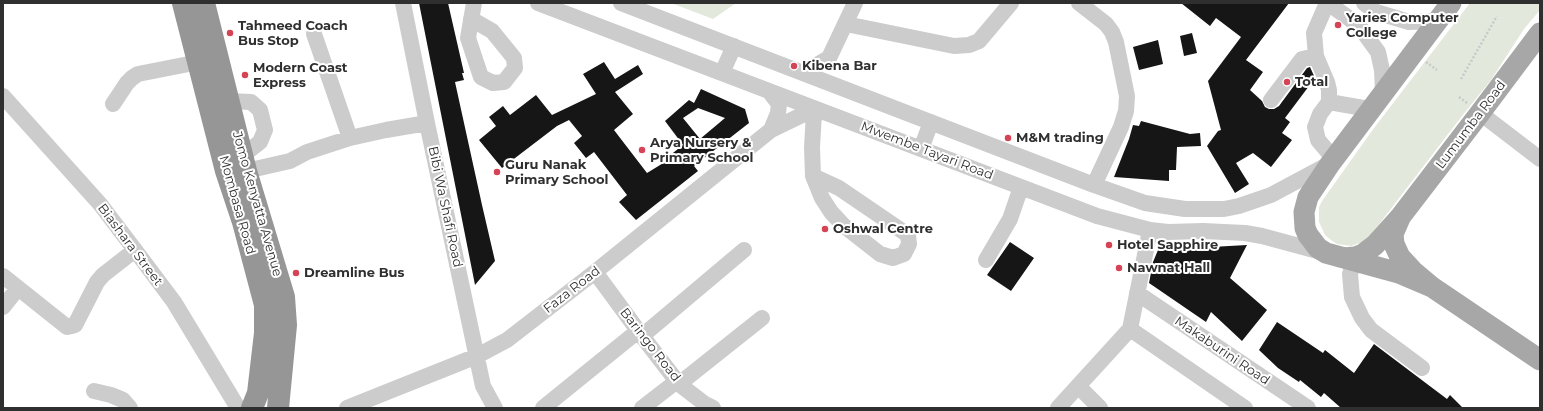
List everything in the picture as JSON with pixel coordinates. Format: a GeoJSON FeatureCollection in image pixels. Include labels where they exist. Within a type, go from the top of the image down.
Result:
{"type":"FeatureCollection","features":[{"type":"Feature","properties":{"kind":"highway","name":"Mombasa Road"},"geometry":{"type":"LineString","coordinates":[[183,3],[226,171],[243,222],[265,305],[265,333],[258,393],[252,408]]}},
{"type":"Feature","properties":{"kind":"highway","name":"Jomo Kenyatta Avenue"},"geometry":{"type":"LineString","coordinates":[[204,3],[244,163],[284,297],[286,310],[283,366],[278,408]]}},
{"type":"Feature","properties":{"kind":"highway"},"geometry":{"type":"LineString","coordinates":[[252,408],[261,406],[273,408]]}},
{"type":"Feature","properties":{"kind":"main road"},"geometry":{"type":"LineString","coordinates":[[1451,3],[1369,109],[1332,161],[1308,198],[1304,212],[1305,228],[1308,235],[1318,248],[1338,257],[1399,273],[1432,288],[1540,360]]}},
{"type":"Feature","properties":{"kind":"main road","name":"Lumumba Road"},"geometry":{"type":"LineString","coordinates":[[1338,257],[1355,257],[1370,250],[1401,216],[1540,34]]}},
{"type":"Feature","properties":{"kind":"main road","name":"Lumumba Road"},"geometry":{"type":"LineString","coordinates":[[1401,216],[1393,234],[1394,244],[1400,257],[1432,288]]}},
{"type":"Feature","properties":{"kind":"street","name":"Bibi Wa Shafi Road"},"geometry":{"type":"LineString","coordinates":[[403,3],[426,124],[483,386],[495,408]]}},
{"type":"Feature","properties":{"kind":"street"},"geometry":{"type":"LineString","coordinates":[[471,19],[474,3]]}},
{"type":"Feature","properties":{"kind":"street","name":"Mwembe Tayari Road"},"geometry":{"type":"LineString","coordinates":[[538,3],[769,91],[819,112],[1097,216],[1150,230],[1245,233],[1262,236],[1338,257]]}},
{"type":"Feature","properties":{"kind":"street"},"geometry":{"type":"LineString","coordinates":[[622,3],[1124,196],[1145,202],[1185,209],[1224,209],[1239,206],[1271,195],[1332,161],[1318,140],[1315,127],[1320,114],[1329,102],[1327,82],[1318,65],[1316,56],[1314,33],[1328,3],[1350,18],[1362,30],[1378,52],[1382,70],[1383,91]]}},
{"type":"Feature","properties":{"kind":"street"},"geometry":{"type":"LineString","coordinates":[[803,73],[829,58],[855,3]]}},
{"type":"Feature","properties":{"kind":"street"},"geometry":{"type":"LineString","coordinates":[[846,24],[954,46],[969,45],[979,41],[1012,3]]}},
{"type":"Feature","properties":{"kind":"street"},"geometry":{"type":"LineString","coordinates":[[1079,3],[1106,24],[1112,32],[1116,42],[1127,96],[1126,111],[1121,127],[1094,184]]}},
{"type":"Feature","properties":{"kind":"street"},"geometry":{"type":"LineString","coordinates":[[1364,3],[1376,12],[1409,22],[1437,21]]}},
{"type":"Feature","properties":{"kind":"street"},"geometry":{"type":"LineString","coordinates":[[314,34],[350,138]]}},
{"type":"Feature","properties":{"kind":"street"},"geometry":{"type":"LineString","coordinates":[[722,73],[734,46]]}},
{"type":"Feature","properties":{"kind":"street"},"geometry":{"type":"LineString","coordinates":[[1270,100],[1302,59],[1316,56]]}},
{"type":"Feature","properties":{"kind":"street"},"geometry":{"type":"LineString","coordinates":[[829,58],[834,85]]}},
{"type":"Feature","properties":{"kind":"street"},"geometry":{"type":"LineString","coordinates":[[113,104],[127,83],[138,74],[198,62]]}},
{"type":"Feature","properties":{"kind":"street"},"geometry":{"type":"LineString","coordinates":[[769,91],[779,104],[778,113],[771,130]]}},
{"type":"Feature","properties":{"kind":"street","name":"Biashara Street"},"geometry":{"type":"LineString","coordinates":[[3,96],[100,204],[135,250],[174,302],[238,408]]}},
{"type":"Feature","properties":{"kind":"street"},"geometry":{"type":"LineString","coordinates":[[1329,102],[1369,109]]}},
{"type":"Feature","properties":{"kind":"street"},"geometry":{"type":"LineString","coordinates":[[813,176],[839,188],[908,235],[909,244],[904,254],[893,258],[880,254],[843,225],[825,203],[813,176],[812,147],[819,112]]}},
{"type":"Feature","properties":{"kind":"street","name":"Faza Road"},"geometry":{"type":"LineString","coordinates":[[347,408],[477,356],[507,340],[595,272],[771,130],[802,115],[819,112]]}},
{"type":"Feature","properties":{"kind":"street"},"geometry":{"type":"LineString","coordinates":[[1480,113],[1540,159]]}},
{"type":"Feature","properties":{"kind":"street"},"geometry":{"type":"LineString","coordinates":[[921,149],[931,122]]}},
{"type":"Feature","properties":{"kind":"street"},"geometry":{"type":"LineString","coordinates":[[244,163],[290,161],[307,152],[350,138],[386,130],[426,124]]}},
{"type":"Feature","properties":{"kind":"street"},"geometry":{"type":"LineString","coordinates":[[986,260],[1010,219],[1021,187]]}},
{"type":"Feature","properties":{"kind":"street"},"geometry":{"type":"LineString","coordinates":[[1116,221],[1124,196]]}},
{"type":"Feature","properties":{"kind":"street"},"geometry":{"type":"LineString","coordinates":[[1185,209],[1187,232]]}},
{"type":"Feature","properties":{"kind":"street"},"geometry":{"type":"LineString","coordinates":[[1058,408],[1130,328],[1150,230]]}},
{"type":"Feature","properties":{"kind":"street"},"geometry":{"type":"LineString","coordinates":[[3,276],[68,327],[75,325],[103,275],[135,250]]}},
{"type":"Feature","properties":{"kind":"street"},"geometry":{"type":"LineString","coordinates":[[543,408],[640,334],[744,250]]}},
{"type":"Feature","properties":{"kind":"street"},"geometry":{"type":"LineString","coordinates":[[1338,257],[1350,274],[1352,297],[1362,318],[1371,330],[1422,368]]}},
{"type":"Feature","properties":{"kind":"street","name":"Baringo Road"},"geometry":{"type":"LineString","coordinates":[[595,272],[640,334],[678,382],[706,404],[714,408]]}},
{"type":"Feature","properties":{"kind":"street"},"geometry":{"type":"LineString","coordinates":[[3,307],[18,288]]}},
{"type":"Feature","properties":{"kind":"street","name":"Makaburini Road"},"geometry":{"type":"LineString","coordinates":[[1137,294],[1308,408]]}},
{"type":"Feature","properties":{"kind":"street"},"geometry":{"type":"LineString","coordinates":[[642,408],[762,318]]}},
{"type":"Feature","properties":{"kind":"street"},"geometry":{"type":"LineString","coordinates":[[1130,328],[1244,408]]}},
{"type":"Feature","properties":{"kind":"street"},"geometry":{"type":"LineString","coordinates":[[1078,386],[1100,408]]}},
{"type":"Feature","properties":{"kind":"street"},"geometry":{"type":"LineString","coordinates":[[94,391],[111,395],[123,400],[130,408]]}},
{"type":"Feature","properties":{"kind":"path"},"geometry":{"type":"LineString","coordinates":[[1461,79],[1497,16]]}},
{"type":"Feature","properties":{"kind":"shaded area"},"geometry":{"type":"Polygon","coordinates":[[[671,3],[736,3],[713,19],[671,3]]]}},
{"type":"Feature","properties":{"kind":"shaded area"},"geometry":{"type":"Polygon","coordinates":[[[1470,3],[1540,3],[1540,10],[1524,29],[1491,80],[1370,236],[1365,241],[1351,246],[1337,244],[1325,235],[1319,222],[1319,207],[1322,201],[1374,128],[1470,3]]]}},
{"type":"Feature","properties":{"kind":"building"},"geometry":{"type":"Polygon","coordinates":[[[419,3],[448,3],[464,73],[462,73],[464,80],[455,82],[495,261],[475,285],[419,3]]]}},
{"type":"Feature","properties":{"kind":"building"},"geometry":{"type":"Polygon","coordinates":[[[1181,3],[1289,3],[1246,60],[1263,72],[1250,90],[1262,101],[1265,107],[1274,109],[1279,106],[1307,68],[1310,67],[1315,78],[1285,118],[1290,122],[1282,133],[1292,140],[1271,167],[1253,153],[1236,163],[1249,184],[1235,193],[1207,146],[1218,131],[1221,130],[1208,81],[1241,37],[1216,18],[1210,26],[1181,3]]]}},
{"type":"Feature","properties":{"kind":"building"},"geometry":{"type":"Polygon","coordinates":[[[1192,33],[1197,53],[1184,56],[1180,36],[1192,33]]]}},
{"type":"Feature","properties":{"kind":"building"},"geometry":{"type":"Polygon","coordinates":[[[1158,40],[1163,64],[1139,70],[1133,47],[1158,40]]]}},
{"type":"Feature","properties":{"kind":"building"},"geometry":{"type":"Polygon","coordinates":[[[604,62],[615,79],[638,65],[643,74],[615,92],[633,114],[614,130],[647,173],[665,162],[664,160],[683,145],[665,121],[689,100],[694,103],[701,89],[745,109],[749,123],[694,166],[698,171],[636,220],[619,202],[627,195],[594,152],[586,158],[574,143],[582,136],[569,120],[557,126],[502,168],[479,140],[496,126],[489,117],[503,106],[510,115],[536,95],[552,115],[596,94],[583,74],[604,62]],[[698,108],[683,118],[700,139],[725,118],[698,108]]]}},
{"type":"Feature","properties":{"kind":"building"},"geometry":{"type":"Polygon","coordinates":[[[1141,121],[1190,134],[1200,133],[1201,146],[1177,147],[1176,170],[1169,170],[1169,181],[1114,177],[1133,125],[1139,126],[1141,121]]]}},
{"type":"Feature","properties":{"kind":"building"},"geometry":{"type":"Polygon","coordinates":[[[1010,242],[1034,258],[1011,291],[987,275],[1010,242]]]}},
{"type":"Feature","properties":{"kind":"building"},"geometry":{"type":"Polygon","coordinates":[[[1247,245],[1230,278],[1267,310],[1242,341],[1211,312],[1206,322],[1149,283],[1153,262],[1158,250],[1247,245]]]}},
{"type":"Feature","properties":{"kind":"building"},"geometry":{"type":"Polygon","coordinates":[[[1277,322],[1323,353],[1325,350],[1354,373],[1374,344],[1447,399],[1450,395],[1463,408],[1341,408],[1324,393],[1321,397],[1300,380],[1299,382],[1278,368],[1259,350],[1277,322]]]}},
{"type":"Feature","properties":{"kind":"place","name":"Yaries Computer College"},"geometry":{"type":"Point","coordinates":[1338,25]}},
{"type":"Feature","properties":{"kind":"place","name":"Tahmeed Coach Bus Stop"},"geometry":{"type":"Point","coordinates":[230,33]}},
{"type":"Feature","properties":{"kind":"place","name":"Kibena Bar"},"geometry":{"type":"Point","coordinates":[794,66]}},
{"type":"Feature","properties":{"kind":"place","name":"Modern Coast Express"},"geometry":{"type":"Point","coordinates":[245,75]}},
{"type":"Feature","properties":{"kind":"place","name":"Total"},"geometry":{"type":"Point","coordinates":[1287,82]}},
{"type":"Feature","properties":{"kind":"place","name":"M&M trading"},"geometry":{"type":"Point","coordinates":[1008,138]}},
{"type":"Feature","properties":{"kind":"place","name":"Arya Nursery & Primary School"},"geometry":{"type":"Point","coordinates":[642,150]}},
{"type":"Feature","properties":{"kind":"place","name":"Guru Nanak Primary School"},"geometry":{"type":"Point","coordinates":[497,172]}},
{"type":"Feature","properties":{"kind":"place","name":"Oshwal Centre"},"geometry":{"type":"Point","coordinates":[825,229]}},
{"type":"Feature","properties":{"kind":"place","name":"Hotel Sapphire"},"geometry":{"type":"Point","coordinates":[1109,245]}},
{"type":"Feature","properties":{"kind":"place","name":"Nawnat Hall"},"geometry":{"type":"Point","coordinates":[1119,268]}},
{"type":"Feature","properties":{"kind":"place","name":"Dreamline Bus"},"geometry":{"type":"Point","coordinates":[296,273]}}]}
